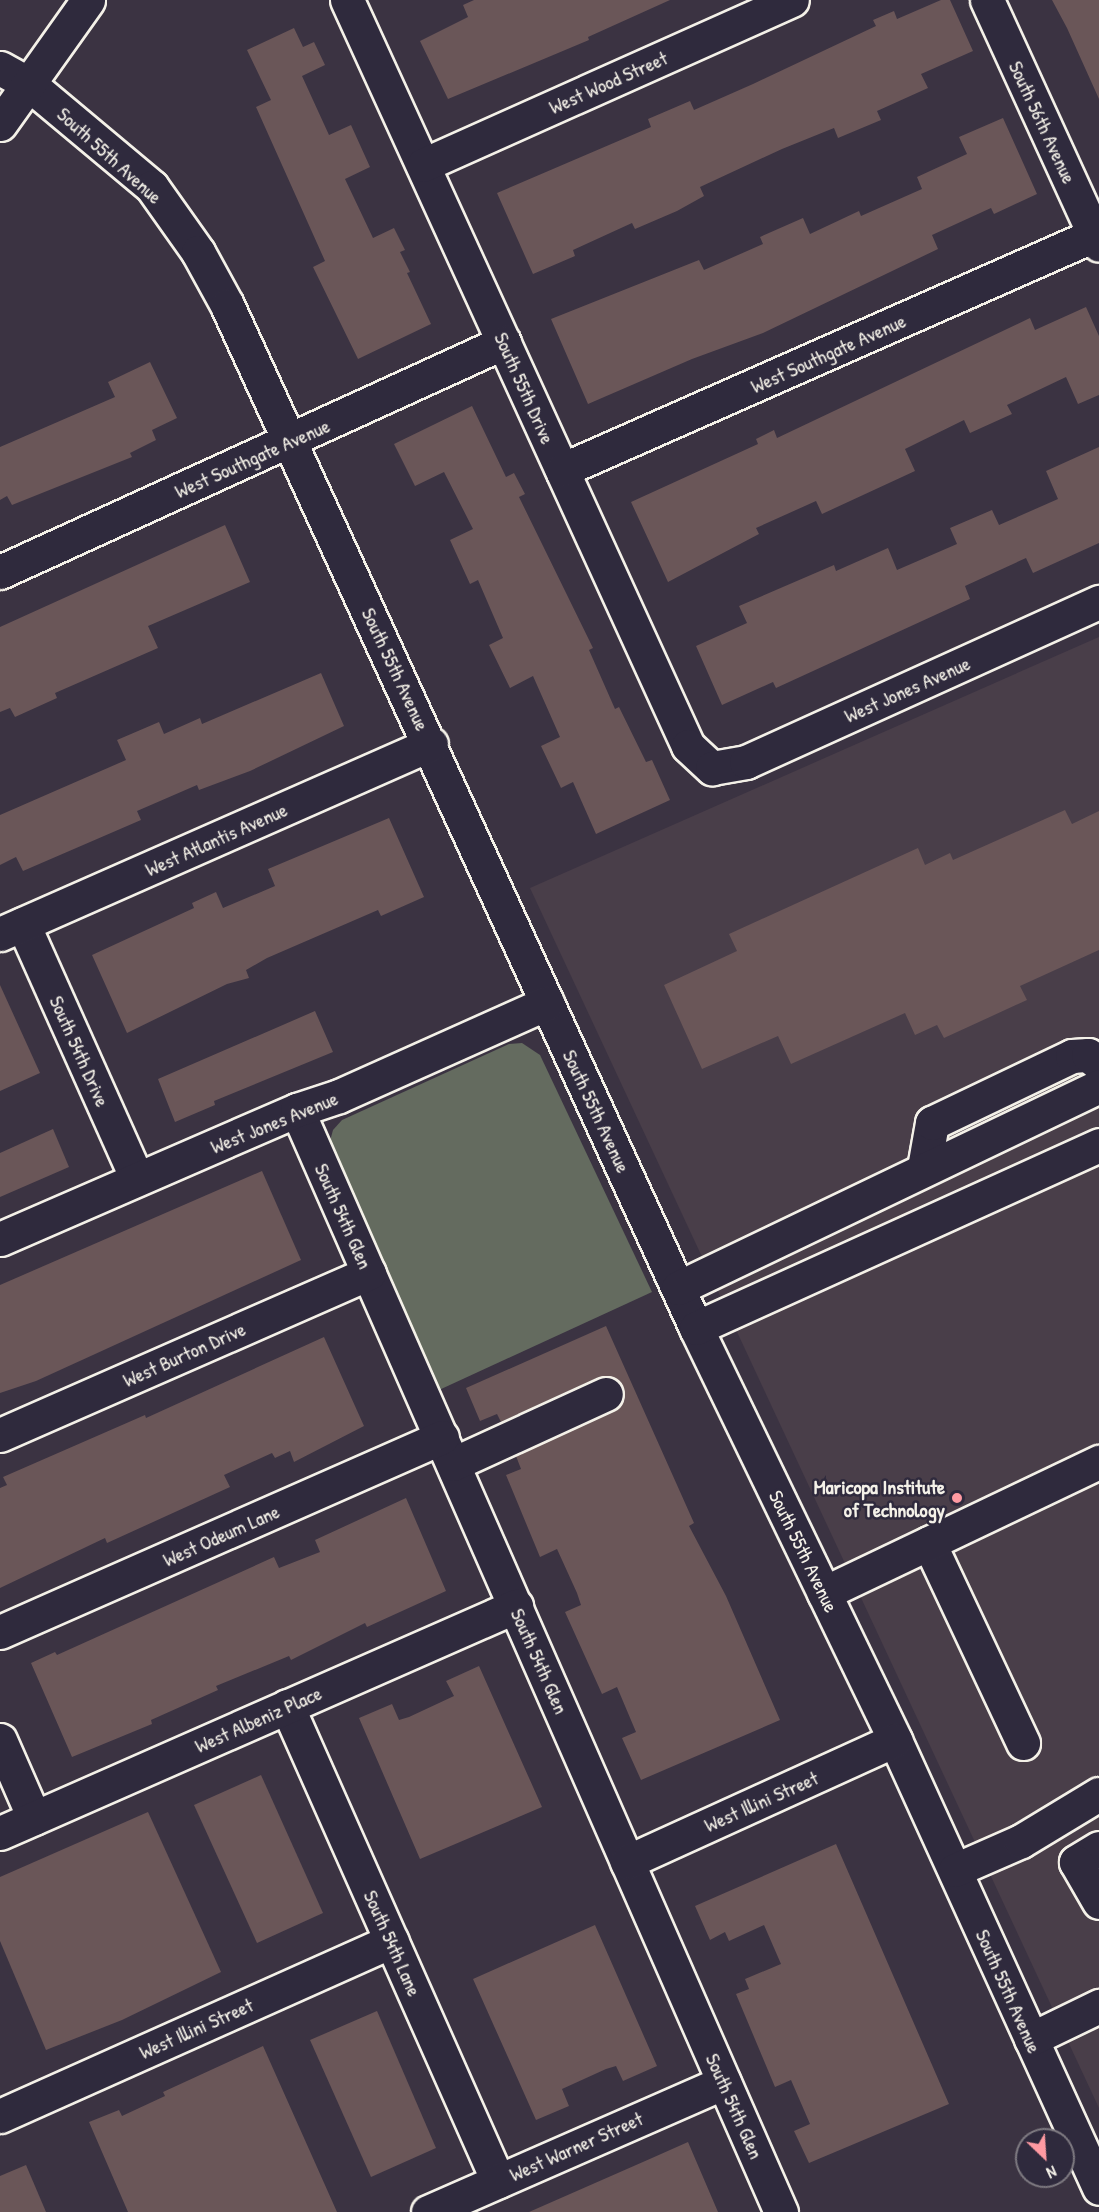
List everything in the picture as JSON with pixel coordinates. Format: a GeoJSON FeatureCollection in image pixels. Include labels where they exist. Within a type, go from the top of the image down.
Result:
{"type":"FeatureCollection","features":[{"type":"Feature","properties":{"kind":"street"},"geometry":{"type":"LineString","coordinates":[[0,124],[88,0]]}},
{"type":"Feature","properties":{"kind":"street","name":"South 55th Drive"},"geometry":{"type":"LineString","coordinates":[[347,0],[688,746],[712,768]]}},
{"type":"Feature","properties":{"kind":"street","name":"West Wood Street"},"geometry":{"type":"LineString","coordinates":[[423,165],[792,0]]}},
{"type":"Feature","properties":{"kind":"street","name":"South 56th Avenue"},"geometry":{"type":"LineString","coordinates":[[987,0],[1097,240]]}},
{"type":"Feature","properties":{"kind":"street","name":"South 55th Avenue"},"geometry":{"type":"LineString","coordinates":[[0,68],[29,84],[124,163],[172,211],[227,305],[431,744],[696,1328],[895,1740],[1099,2188]]}},
{"type":"Feature","properties":{"kind":"street","name":"West Southgate Avenue"},"geometry":{"type":"LineString","coordinates":[[562,470],[1097,240]]}},
{"type":"Feature","properties":{"kind":"street","name":"West Southgate Avenue"},"geometry":{"type":"LineString","coordinates":[[0,572],[504,342]]}},
{"type":"Feature","properties":{"kind":"street","name":"West Jones Avenue"},"geometry":{"type":"LineString","coordinates":[[712,768],[746,762],[1099,602]]}},
{"type":"Feature","properties":{"kind":"street","name":"West Atlantis Avenue"},"geometry":{"type":"LineString","coordinates":[[12,929],[431,744]]}},
{"type":"Feature","properties":{"kind":"street","name":"South 54th Drive"},"geometry":{"type":"LineString","coordinates":[[12,929],[136,1179]]}},
{"type":"Feature","properties":{"kind":"street","name":"West Jones Avenue"},"geometry":{"type":"LineString","coordinates":[[0,1239],[297,1110],[339,1096],[547,1003]]}},
{"type":"Feature","properties":{"kind":"street"},"geometry":{"type":"LineString","coordinates":[[924,1168],[932,1123],[1072,1056],[1088,1055],[1099,1064]]}},
{"type":"Feature","properties":{"kind":"street"},"geometry":{"type":"LineString","coordinates":[[678,1288],[1099,1086]]}},
{"type":"Feature","properties":{"kind":"street","name":"South 54th Glen"},"geometry":{"type":"LineString","coordinates":[[297,1110],[781,2212]]}},
{"type":"Feature","properties":{"kind":"street"},"geometry":{"type":"LineString","coordinates":[[696,1328],[1099,1145]]}},
{"type":"Feature","properties":{"kind":"street"},"geometry":{"type":"LineString","coordinates":[[809,1225],[829,1268]]}},
{"type":"Feature","properties":{"kind":"street","name":"West Burton Drive"},"geometry":{"type":"LineString","coordinates":[[0,1436],[369,1273]]}},
{"type":"Feature","properties":{"kind":"street","name":"West Odeum Lane"},"geometry":{"type":"LineString","coordinates":[[0,1632],[448,1450],[606,1394]]}},
{"type":"Feature","properties":{"kind":"street"},"geometry":{"type":"LineString","coordinates":[[824,1593],[1099,1462]]}},
{"type":"Feature","properties":{"kind":"street"},"geometry":{"type":"LineString","coordinates":[[929,1543],[1023,1743]]}},
{"type":"Feature","properties":{"kind":"street","name":"West Albeniz Place"},"geometry":{"type":"LineString","coordinates":[[0,1833],[516,1606]]}},
{"type":"Feature","properties":{"kind":"street","name":"South 54th Lane"},"geometry":{"type":"LineString","coordinates":[[287,1706],[498,2181]]}},
{"type":"Feature","properties":{"kind":"street"},"geometry":{"type":"LineString","coordinates":[[0,1740],[34,1818]]}},
{"type":"Feature","properties":{"kind":"street","name":"West Illini Street"},"geometry":{"type":"LineString","coordinates":[[627,1862],[895,1740]]}},
{"type":"Feature","properties":{"kind":"street"},"geometry":{"type":"LineString","coordinates":[[955,1870],[1021,1841],[1099,1794]]}},
{"type":"Feature","properties":{"kind":"street"},"geometry":{"type":"LineString","coordinates":[[1099,1848],[1076,1862],[1099,1902]]}},
{"type":"Feature","properties":{"kind":"street","name":"West Illini Street"},"geometry":{"type":"LineString","coordinates":[[0,2116],[392,1941]]}},
{"type":"Feature","properties":{"kind":"street"},"geometry":{"type":"LineString","coordinates":[[1031,2039],[1099,2006]]}},
{"type":"Feature","properties":{"kind":"street","name":"West Warner Street"},"geometry":{"type":"LineString","coordinates":[[428,2212],[724,2082]]}},
{"type":"Feature","properties":{"kind":"shaded area","name":"Maricopa Institute of Technology"},"geometry":{"type":"Polygon","coordinates":[[[1099,637],[1099,2108],[530,888],[1099,637]]]}},
{"type":"Feature","properties":{"kind":"shaded area"},"geometry":{"type":"Polygon","coordinates":[[[522,1043],[540,1055],[652,1292],[439,1390],[329,1145],[333,1130],[342,1120],[509,1044],[522,1043]]]}},
{"type":"Feature","properties":{"kind":"building"},"geometry":{"type":"Polygon","coordinates":[[[474,0],[670,0],[588,37],[589,40],[448,99],[420,41],[468,17],[463,5],[474,0]]]}},
{"type":"Feature","properties":{"kind":"building"},"geometry":{"type":"Polygon","coordinates":[[[941,0],[950,0],[973,51],[921,74],[928,88],[877,111],[881,120],[838,138],[834,128],[782,149],[700,187],[704,196],[677,211],[635,229],[632,223],[573,250],[575,256],[533,274],[497,193],[651,127],[648,119],[690,101],[694,110],[753,84],[876,26],[873,20],[894,11],[897,19],[941,0]]]}},
{"type":"Feature","properties":{"kind":"building"},"geometry":{"type":"Polygon","coordinates":[[[1052,0],[1099,0],[1099,99],[1067,28],[1052,0]]]}},
{"type":"Feature","properties":{"kind":"building"},"geometry":{"type":"Polygon","coordinates":[[[294,28],[303,47],[314,42],[325,65],[302,76],[329,135],[351,125],[370,167],[345,179],[373,238],[394,228],[405,250],[400,252],[410,272],[407,273],[431,324],[358,359],[313,267],[325,261],[256,107],[271,100],[247,50],[294,28]]]}},
{"type":"Feature","properties":{"kind":"building"},"geometry":{"type":"Polygon","coordinates":[[[1003,118],[1037,194],[994,214],[991,208],[932,235],[938,249],[763,333],[692,359],[588,404],[551,319],[699,260],[704,270],[763,244],[760,237],[803,218],[810,234],[859,211],[861,216],[922,189],[917,177],[967,154],[959,137],[1003,118]]]}},
{"type":"Feature","properties":{"kind":"building"},"geometry":{"type":"Polygon","coordinates":[[[1086,307],[1099,336],[1099,395],[1078,404],[1066,377],[1007,405],[1012,414],[970,433],[964,420],[905,449],[915,471],[822,514],[816,501],[756,528],[759,534],[668,582],[631,502],[758,444],[756,439],[774,430],[777,438],[1030,318],[1035,330],[1086,307]]]}},
{"type":"Feature","properties":{"kind":"building"},"geometry":{"type":"Polygon","coordinates":[[[150,362],[177,418],[152,430],[156,440],[130,453],[132,457],[12,505],[7,496],[0,500],[0,447],[115,397],[108,382],[150,362]]]}},
{"type":"Feature","properties":{"kind":"building"},"geometry":{"type":"Polygon","coordinates":[[[472,406],[506,477],[514,473],[525,494],[519,497],[593,648],[589,650],[615,709],[619,707],[646,762],[652,760],[670,800],[596,834],[573,782],[561,788],[541,746],[560,737],[533,676],[510,688],[489,645],[503,638],[478,580],[470,584],[450,540],[473,529],[444,472],[415,486],[394,444],[472,406]]]}},
{"type":"Feature","properties":{"kind":"building"},"geometry":{"type":"Polygon","coordinates":[[[1099,447],[1099,543],[1033,573],[1026,558],[965,586],[970,599],[776,688],[773,682],[722,705],[696,646],[747,623],[739,606],[834,565],[836,571],[888,548],[897,570],[957,544],[950,528],[992,510],[999,525],[1058,499],[1046,471],[1099,447]]]}},
{"type":"Feature","properties":{"kind":"building"},"geometry":{"type":"Polygon","coordinates":[[[225,525],[250,582],[148,626],[158,648],[55,693],[57,698],[15,717],[10,708],[0,712],[0,627],[225,525]]]}},
{"type":"Feature","properties":{"kind":"building"},"geometry":{"type":"Polygon","coordinates":[[[321,673],[344,726],[250,771],[199,790],[197,785],[137,811],[141,820],[23,871],[16,857],[0,865],[0,815],[126,760],[117,740],[159,722],[164,734],[200,718],[202,724],[321,673]]]}},
{"type":"Feature","properties":{"kind":"building"},"geometry":{"type":"Polygon","coordinates":[[[1065,810],[1072,824],[1099,811],[1099,950],[1020,986],[1027,1000],[944,1038],[937,1025],[915,1035],[905,1013],[791,1064],[778,1036],[702,1069],[664,985],[737,951],[729,934],[918,848],[925,865],[950,853],[953,860],[1065,810]]]}},
{"type":"Feature","properties":{"kind":"building"},"geometry":{"type":"Polygon","coordinates":[[[389,818],[424,897],[381,916],[378,910],[267,958],[246,970],[249,978],[227,984],[127,1033],[92,955],[194,908],[192,903],[216,892],[223,908],[275,886],[268,869],[389,818]]]}},
{"type":"Feature","properties":{"kind":"building"},"geometry":{"type":"Polygon","coordinates":[[[0,985],[40,1073],[0,1091],[0,985]]]}},
{"type":"Feature","properties":{"kind":"building"},"geometry":{"type":"Polygon","coordinates":[[[315,1011],[333,1052],[214,1101],[215,1105],[175,1122],[158,1079],[315,1011]]]}},
{"type":"Feature","properties":{"kind":"building"},"geometry":{"type":"Polygon","coordinates":[[[53,1129],[69,1167],[0,1197],[0,1153],[53,1129]]]}},
{"type":"Feature","properties":{"kind":"building"},"geometry":{"type":"Polygon","coordinates":[[[262,1171],[301,1260],[36,1381],[0,1393],[0,1285],[262,1171]]]}},
{"type":"Feature","properties":{"kind":"building"},"geometry":{"type":"Polygon","coordinates":[[[606,1326],[694,1523],[689,1526],[726,1596],[780,1720],[641,1780],[622,1738],[636,1732],[617,1687],[602,1694],[565,1612],[581,1605],[577,1593],[557,1549],[540,1557],[506,1475],[521,1469],[516,1456],[614,1411],[625,1396],[623,1387],[616,1378],[599,1377],[501,1422],[497,1414],[480,1421],[466,1388],[606,1326]]]}},
{"type":"Feature","properties":{"kind":"building"},"geometry":{"type":"Polygon","coordinates":[[[324,1337],[364,1426],[294,1462],[290,1451],[275,1458],[272,1453],[224,1475],[230,1487],[107,1543],[105,1538],[0,1588],[0,1488],[7,1485],[3,1477],[145,1415],[146,1418],[324,1337]]]}},
{"type":"Feature","properties":{"kind":"building"},"geometry":{"type":"Polygon","coordinates":[[[406,1498],[446,1591],[367,1627],[365,1623],[291,1660],[289,1656],[216,1686],[218,1690],[151,1720],[152,1724],[72,1757],[31,1663],[55,1652],[57,1655],[274,1557],[279,1568],[320,1552],[315,1540],[406,1498]]]}},
{"type":"Feature","properties":{"kind":"building"},"geometry":{"type":"Polygon","coordinates":[[[479,1666],[542,1807],[420,1859],[359,1718],[392,1704],[399,1720],[409,1717],[454,1696],[446,1681],[479,1666]]]}},
{"type":"Feature","properties":{"kind":"building"},"geometry":{"type":"Polygon","coordinates":[[[261,1775],[323,1913],[257,1943],[194,1805],[261,1775]]]}},
{"type":"Feature","properties":{"kind":"building"},"geometry":{"type":"Polygon","coordinates":[[[148,1812],[221,1972],[122,2020],[46,2050],[0,1941],[0,1877],[148,1812]]]}},
{"type":"Feature","properties":{"kind":"building"},"geometry":{"type":"Polygon","coordinates":[[[836,1844],[949,2104],[809,2163],[794,2131],[810,2124],[791,2080],[775,2087],[736,1994],[749,1989],[745,1979],[781,1964],[764,1925],[729,1941],[725,1932],[710,1940],[695,1906],[836,1844]]]}},
{"type":"Feature","properties":{"kind":"building"},"geometry":{"type":"Polygon","coordinates":[[[595,1925],[657,2066],[623,2081],[616,2066],[606,2069],[562,2089],[569,2106],[536,2120],[473,1979],[595,1925]]]}},
{"type":"Feature","properties":{"kind":"building"},"geometry":{"type":"Polygon","coordinates":[[[377,2011],[436,2148],[371,2177],[310,2040],[377,2011]]]}},
{"type":"Feature","properties":{"kind":"building"},"geometry":{"type":"Polygon","coordinates":[[[263,2046],[337,2212],[128,2212],[89,2122],[119,2110],[122,2116],[165,2096],[163,2092],[263,2046]]]}},
{"type":"Feature","properties":{"kind":"building"},"geometry":{"type":"Polygon","coordinates":[[[688,2142],[718,2212],[529,2212],[652,2158],[688,2142]]]}},
{"type":"Feature","properties":{"kind":"building"},"geometry":{"type":"Polygon","coordinates":[[[26,2165],[46,2212],[0,2212],[0,2176],[26,2165]]]}},
{"type":"Feature","properties":{"kind":"place","name":"Maricopa Institute of Technology"},"geometry":{"type":"Point","coordinates":[957,1498]}}]}
